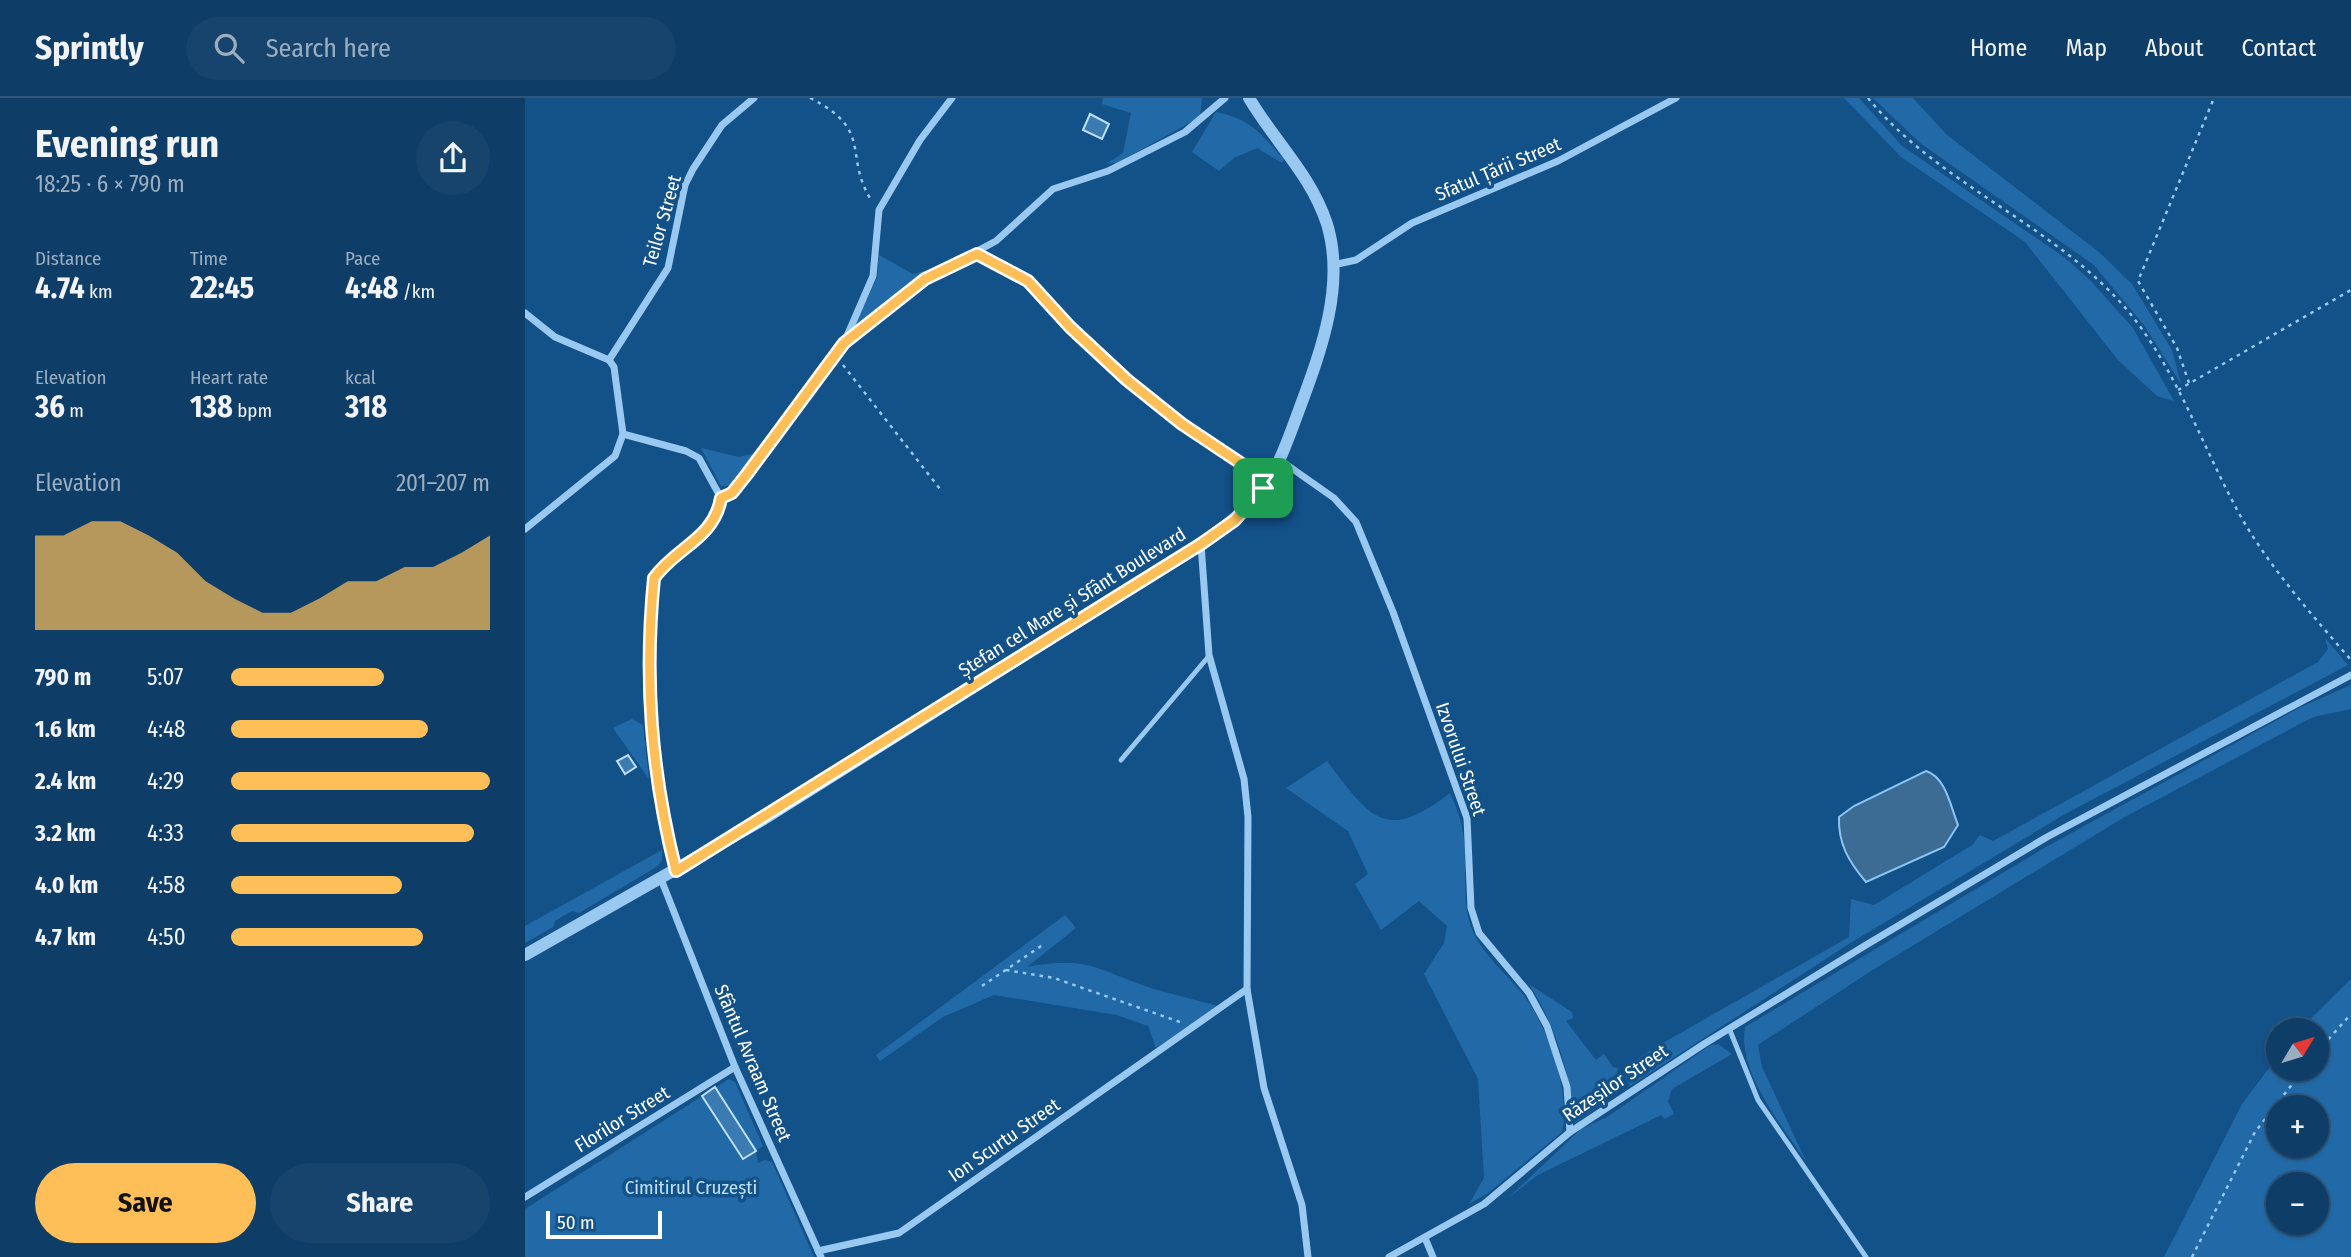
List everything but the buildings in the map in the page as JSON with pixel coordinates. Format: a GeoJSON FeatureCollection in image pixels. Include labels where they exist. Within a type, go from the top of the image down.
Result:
{"type":"FeatureCollection","features":[{"type":"Feature","properties":{"kind":"street","name":"Teilor Street"},"geometry":{"type":"LineString","coordinates":[[608,360],[668,268],[685,185],[693,169],[722,125],[754,98]]}},
{"type":"Feature","properties":{"kind":"street"},"geometry":{"type":"LineString","coordinates":[[844,343],[873,276],[879,210],[921,140],[952,98]]}},
{"type":"Feature","properties":{"kind":"street"},"geometry":{"type":"LineString","coordinates":[[721,498],[732,493],[844,343],[925,279],[977,254],[996,241],[1053,189],[1108,171],[1185,132],[1225,98]]}},
{"type":"Feature","properties":{"kind":"street","name":"Ștefan cel Mare și Sfânt Boulevard"},"geometry":{"type":"LineString","coordinates":[[525,956],[676,871],[1201,544],[1235,520],[1263,488],[1280,460],[1322,348],[1333,265],[1328,227],[1315,193],[1249,98]]}},
{"type":"Feature","properties":{"kind":"street","name":"Sfatul Țării Street"},"geometry":{"type":"LineString","coordinates":[[1333,265],[1356,260],[1412,223],[1558,161],[1676,98]]}},
{"type":"Feature","properties":{"kind":"street"},"geometry":{"type":"LineString","coordinates":[[977,254],[1028,281],[1070,327],[1127,380],[1182,424],[1245,466],[1263,488]]}},
{"type":"Feature","properties":{"kind":"street"},"geometry":{"type":"LineString","coordinates":[[525,313],[555,337],[608,360],[614,367],[623,434],[615,456],[525,529]]}},
{"type":"Feature","properties":{"kind":"street"},"geometry":{"type":"LineString","coordinates":[[623,434],[686,451],[699,458],[721,498],[718,516],[709,528],[654,578],[648,704],[665,828],[676,871]]}},
{"type":"Feature","properties":{"kind":"street","name":"Izvorului Street"},"geometry":{"type":"LineString","coordinates":[[1280,460],[1333,498],[1356,522],[1393,611],[1467,818],[1471,908],[1479,933],[1529,993],[1547,1026],[1567,1087],[1570,1132]]}},
{"type":"Feature","properties":{"kind":"street"},"geometry":{"type":"LineString","coordinates":[[1201,544],[1209,655],[1244,779],[1248,817],[1247,989],[1263,1088],[1302,1205],[1307,1257]]}},
{"type":"Feature","properties":{"kind":"street","name":"Răzeșilor Street"},"geometry":{"type":"LineString","coordinates":[[1389,1257],[1484,1204],[1570,1132],[1729,1028],[1866,945],[2047,836],[2351,675]]}},
{"type":"Feature","properties":{"kind":"street","name":"Sfântul Avraam Street"},"geometry":{"type":"LineString","coordinates":[[661,879],[735,1067],[819,1254]]}},
{"type":"Feature","properties":{"kind":"street","name":"Ion Scurtu Street"},"geometry":{"type":"LineString","coordinates":[[819,1254],[899,1233],[1004,1157],[1196,1028],[1247,989]]}},
{"type":"Feature","properties":{"kind":"street","name":"Florilor Street"},"geometry":{"type":"LineString","coordinates":[[525,1197],[735,1067]]}},
{"type":"Feature","properties":{"kind":"street"},"geometry":{"type":"LineString","coordinates":[[1426,1238],[1433,1257]]}},
{"type":"Feature","properties":{"kind":"lane"},"geometry":{"type":"LineString","coordinates":[[1121,760],[1209,655]]}},
{"type":"Feature","properties":{"kind":"lane"},"geometry":{"type":"LineString","coordinates":[[1729,1028],[1758,1100],[1865,1257]]}},
{"type":"Feature","properties":{"kind":"path"},"geometry":{"type":"LineString","coordinates":[[810,98],[828,107],[847,125],[869,198],[879,210]]}},
{"type":"Feature","properties":{"kind":"path"},"geometry":{"type":"LineString","coordinates":[[1868,98],[1904,137],[2089,269],[2139,325],[2178,390],[2242,518],[2296,596],[2351,660]]}},
{"type":"Feature","properties":{"kind":"path"},"geometry":{"type":"LineString","coordinates":[[2189,383],[2177,348],[2138,281],[2214,98]]}},
{"type":"Feature","properties":{"kind":"path"},"geometry":{"type":"LineString","coordinates":[[2178,390],[2351,290]]}},
{"type":"Feature","properties":{"kind":"path"},"geometry":{"type":"LineString","coordinates":[[834,355],[940,489]]}},
{"type":"Feature","properties":{"kind":"path"},"geometry":{"type":"LineString","coordinates":[[982,986],[1044,944]]}},
{"type":"Feature","properties":{"kind":"path"},"geometry":{"type":"LineString","coordinates":[[1006,970],[1054,978],[1196,1028]]}},
{"type":"Feature","properties":{"kind":"path"},"geometry":{"type":"LineString","coordinates":[[2329,1039],[2351,1014]]}},
{"type":"Feature","properties":{"kind":"path"},"geometry":{"type":"LineString","coordinates":[[2192,1257],[2255,1132],[2294,1082]]}},
{"type":"Feature","properties":{"kind":"green space"},"geometry":{"type":"Polygon","coordinates":[[[1103,98],[1202,98],[1200,117],[1119,162],[1106,164],[1123,153],[1131,113],[1102,104],[1103,98]]]}},
{"type":"Feature","properties":{"kind":"green space"},"geometry":{"type":"Polygon","coordinates":[[[1844,98],[1859,98],[1902,146],[2064,257],[2090,280],[2133,328],[2174,401],[2157,396],[2118,360],[2025,242],[1901,157],[1844,98]]]}},
{"type":"Feature","properties":{"kind":"green space"},"geometry":{"type":"Polygon","coordinates":[[[1873,98],[1913,98],[1947,135],[2099,252],[2132,284],[2172,350],[2181,384],[2144,325],[2094,265],[1920,143],[1873,98]]]}},
{"type":"Feature","properties":{"kind":"green space"},"geometry":{"type":"Polygon","coordinates":[[[1216,112],[1254,128],[1284,159],[1282,163],[1257,148],[1234,158],[1219,171],[1192,152],[1216,112]]]}},
{"type":"Feature","properties":{"kind":"green space"},"geometry":{"type":"Polygon","coordinates":[[[879,255],[913,274],[928,270],[853,329],[877,278],[879,255]]]}},
{"type":"Feature","properties":{"kind":"green space"},"geometry":{"type":"Polygon","coordinates":[[[701,448],[739,457],[755,453],[729,486],[721,486],[701,448]]]}},
{"type":"Feature","properties":{"kind":"green space"},"geometry":{"type":"Polygon","coordinates":[[[2325,638],[2348,665],[2065,814],[1852,942],[1630,1086],[1626,1080],[1627,1066],[1654,1048],[1849,937],[1851,899],[1874,905],[1972,845],[1980,835],[1993,841],[2318,662],[2328,649],[2325,638]]]}},
{"type":"Feature","properties":{"kind":"green space"},"geometry":{"type":"Polygon","coordinates":[[[2351,685],[2351,709],[2313,717],[2123,818],[1871,971],[1758,1045],[1762,1067],[1807,1163],[1775,1116],[1755,1080],[1744,1044],[1745,1027],[2046,847],[2301,707],[2351,685]]]}},
{"type":"Feature","properties":{"kind":"green space"},"geometry":{"type":"Polygon","coordinates":[[[632,719],[643,725],[649,779],[613,728],[632,719]]]}},
{"type":"Feature","properties":{"kind":"green space"},"geometry":{"type":"Polygon","coordinates":[[[1327,761],[1355,797],[1380,817],[1393,820],[1409,817],[1428,809],[1450,793],[1458,813],[1465,846],[1469,922],[1489,957],[1530,1005],[1555,1059],[1563,1098],[1562,1132],[1488,1193],[1469,1204],[1484,1178],[1478,1079],[1424,974],[1444,943],[1447,926],[1419,901],[1381,930],[1355,884],[1368,874],[1348,831],[1286,788],[1327,761]]]}},
{"type":"Feature","properties":{"kind":"green space"},"geometry":{"type":"Polygon","coordinates":[[[662,850],[662,860],[658,866],[579,913],[572,911],[555,921],[553,927],[525,943],[525,926],[662,850]]]}},
{"type":"Feature","properties":{"kind":"green space"},"geometry":{"type":"Polygon","coordinates":[[[1065,915],[1076,928],[1027,967],[1080,964],[1154,989],[1218,1006],[1156,1048],[1148,1026],[1117,1015],[994,995],[943,1017],[880,1061],[876,1055],[1065,915]]]}},
{"type":"Feature","properties":{"kind":"green space"},"geometry":{"type":"Polygon","coordinates":[[[2351,979],[2351,1257],[2164,1257],[2242,1104],[2266,1072],[2266,1082],[2329,1082],[2329,1018],[2311,1018],[2351,979]]]}},
{"type":"Feature","properties":{"kind":"green space"},"geometry":{"type":"Polygon","coordinates":[[[1529,984],[1572,1012],[1573,1018],[1566,1021],[1596,1060],[1604,1054],[1613,1067],[1618,1068],[1613,1096],[1575,1123],[1560,1051],[1547,1017],[1529,984]]]}},
{"type":"Feature","properties":{"kind":"green space"},"geometry":{"type":"Polygon","coordinates":[[[1718,1044],[1732,1054],[1672,1089],[1668,1101],[1674,1114],[1665,1119],[1661,1115],[1538,1175],[1508,1198],[1581,1129],[1607,1117],[1711,1045],[1718,1044]]]}},
{"type":"Feature","properties":{"kind":"green space","name":"Cimitirul Cruzești"},"geometry":{"type":"Polygon","coordinates":[[[729,1079],[735,1082],[763,1146],[756,1151],[758,1163],[765,1160],[772,1162],[814,1257],[525,1257],[525,1209],[729,1079]]]}},
{"type":"Feature","properties":{"kind":"shaded area"},"geometry":{"type":"Polygon","coordinates":[[[1926,771],[1933,774],[1943,786],[1958,825],[1944,847],[1866,882],[1846,852],[1840,836],[1839,817],[1854,806],[1926,771]]]}},
{"type":"Feature","properties":{"kind":"route"},"geometry":{"type":"LineString","coordinates":[[977,254],[1028,281],[1070,327],[1127,380],[1182,424],[1245,466],[1263,488],[1235,520],[1201,544],[676,871],[665,828],[648,704],[654,578],[709,528],[718,516],[721,498],[732,493],[844,343],[925,279],[977,254]]}}]}
